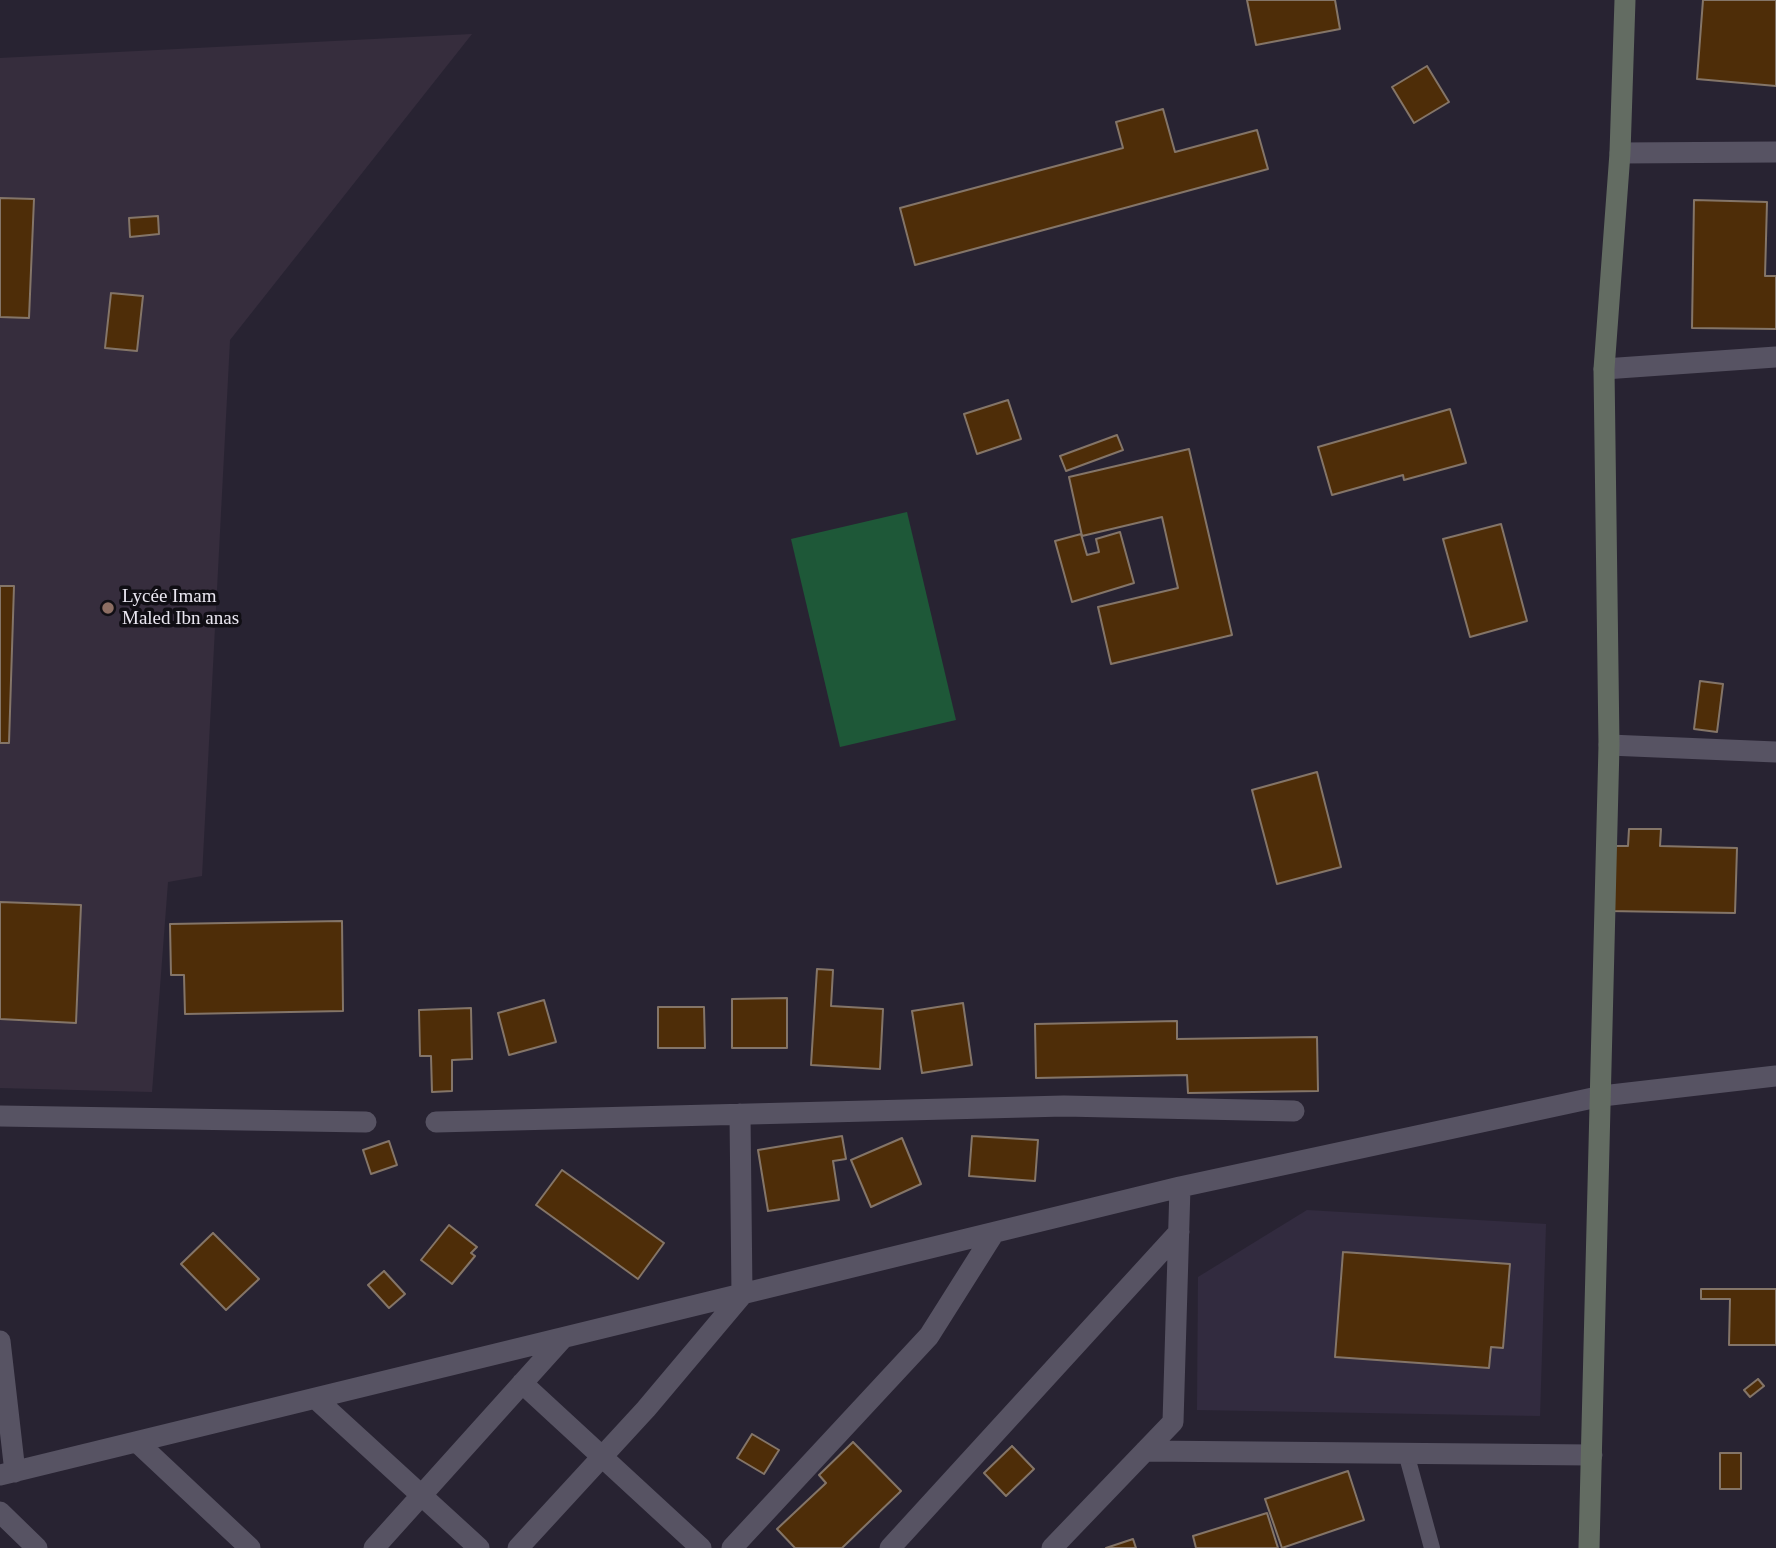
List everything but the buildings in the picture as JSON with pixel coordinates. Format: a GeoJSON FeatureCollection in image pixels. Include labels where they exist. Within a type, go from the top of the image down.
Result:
{"type":"FeatureCollection","features":[{"type":"Feature","properties":{"kind":"main road"},"geometry":{"type":"LineString","coordinates":[[1589,1548],[1609,746],[1604,369],[1620,153],[1625,0]]}},
{"type":"Feature","properties":{"kind":"street"},"geometry":{"type":"LineString","coordinates":[[1620,153],[1776,152]]}},
{"type":"Feature","properties":{"kind":"street"},"geometry":{"type":"LineString","coordinates":[[1604,369],[1776,357]]}},
{"type":"Feature","properties":{"kind":"street"},"geometry":{"type":"LineString","coordinates":[[1609,746],[1776,752]]}},
{"type":"Feature","properties":{"kind":"street"},"geometry":{"type":"LineString","coordinates":[[0,1341],[8,1473],[1180,1187],[1602,1096],[1776,1076]]}},
{"type":"Feature","properties":{"kind":"street"},"geometry":{"type":"LineString","coordinates":[[436,1122],[1065,1106],[1294,1111]]}},
{"type":"Feature","properties":{"kind":"street"},"geometry":{"type":"LineString","coordinates":[[518,1548],[646,1409],[742,1294],[740,1114]]}},
{"type":"Feature","properties":{"kind":"street"},"geometry":{"type":"LineString","coordinates":[[0,1116],[366,1122]]}},
{"type":"Feature","properties":{"kind":"street"},"geometry":{"type":"LineString","coordinates":[[1052,1548],[1173,1422],[1180,1187]]}},
{"type":"Feature","properties":{"kind":"street"},"geometry":{"type":"LineString","coordinates":[[732,1548],[929,1336],[994,1233]]}},
{"type":"Feature","properties":{"kind":"street"},"geometry":{"type":"LineString","coordinates":[[890,1548],[1179,1233]]}},
{"type":"Feature","properties":{"kind":"street"},"geometry":{"type":"LineString","coordinates":[[374,1548],[563,1338]]}},
{"type":"Feature","properties":{"kind":"street"},"geometry":{"type":"LineString","coordinates":[[522,1382],[701,1548]]}},
{"type":"Feature","properties":{"kind":"street"},"geometry":{"type":"LineString","coordinates":[[315,1398],[479,1548]]}},
{"type":"Feature","properties":{"kind":"street"},"geometry":{"type":"LineString","coordinates":[[136,1442],[250,1548]]}},
{"type":"Feature","properties":{"kind":"street"},"geometry":{"type":"LineString","coordinates":[[1145,1451],[1592,1455]]}},
{"type":"Feature","properties":{"kind":"street"},"geometry":{"type":"LineString","coordinates":[[0,1512],[37,1548]]}},
{"type":"Feature","properties":{"kind":"lane"},"geometry":{"type":"LineString","coordinates":[[1406,1453],[1432,1548]]}},
{"type":"Feature","properties":{"kind":"shaded area","name":"Lycée Imam Maled Ibn anas"},"geometry":{"type":"Polygon","coordinates":[[[472,34],[230,340],[202,876],[168,882],[152,1092],[0,1088],[0,58],[472,34]]]}},
{"type":"Feature","properties":{"kind":"shaded area"},"geometry":{"type":"Polygon","coordinates":[[[1307,1210],[1546,1224],[1540,1416],[1197,1410],[1198,1277],[1307,1210]]]}},
{"type":"Feature","properties":{"kind":"green space"},"geometry":{"type":"Polygon","coordinates":[[[907,512],[956,720],[840,747],[791,539],[907,512]]]}},
{"type":"Feature","properties":{"kind":"place","name":"Lycée Imam Maled Ibn anas"},"geometry":{"type":"Point","coordinates":[108,608]}}]}
